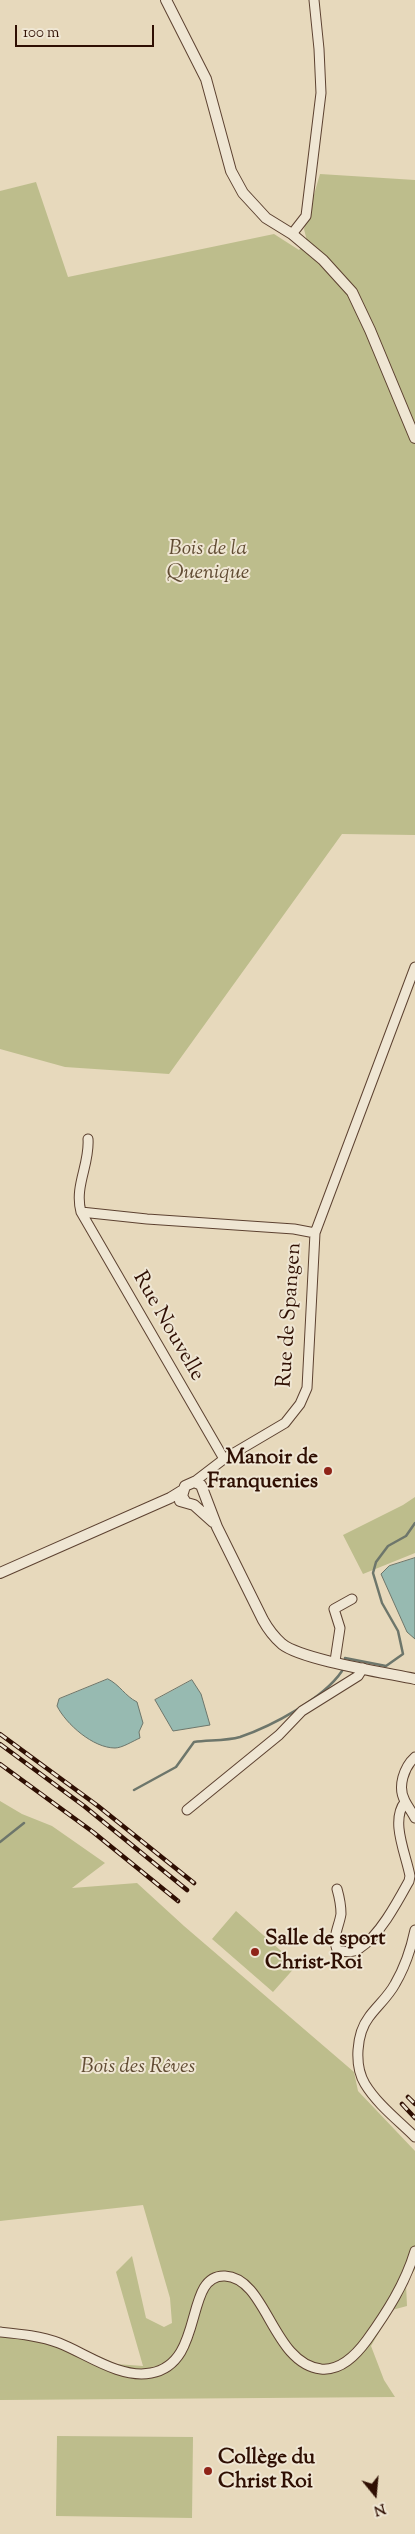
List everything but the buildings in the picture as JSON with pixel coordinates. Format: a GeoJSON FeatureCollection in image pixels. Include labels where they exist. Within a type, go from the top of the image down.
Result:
{"type":"FeatureCollection","features":[{"type":"Feature","properties":{"kind":"street"},"geometry":{"type":"LineString","coordinates":[[166,0],[206,79],[231,171],[243,193],[266,218],[292,234],[323,260],[352,292],[415,438]]}},
{"type":"Feature","properties":{"kind":"street"},"geometry":{"type":"LineString","coordinates":[[292,234],[306,216],[321,93],[314,0]]}},
{"type":"Feature","properties":{"kind":"street","name":"Rue de Spangen"},"geometry":{"type":"LineString","coordinates":[[194,1482],[210,1472],[224,1459],[285,1423],[300,1404],[307,1388],[315,1233],[415,967]]}},
{"type":"Feature","properties":{"kind":"street"},"geometry":{"type":"LineString","coordinates":[[88,1139],[89,1154],[79,1192],[81,1212],[147,1219],[294,1229],[315,1233]]}},
{"type":"Feature","properties":{"kind":"street","name":"Rue Nouvelle"},"geometry":{"type":"LineString","coordinates":[[81,1212],[224,1459]]}},
{"type":"Feature","properties":{"kind":"street","name":"Rue de Spangen"},"geometry":{"type":"LineString","coordinates":[[204,1492],[210,1472]]}},
{"type":"Feature","properties":{"kind":"street"},"geometry":{"type":"LineString","coordinates":[[0,1573],[170,1498],[183,1490],[188,1483],[194,1482],[204,1492],[217,1527],[272,1633],[283,1645],[298,1652],[415,1679]]}},
{"type":"Feature","properties":{"kind":"street"},"geometry":{"type":"LineString","coordinates":[[183,1490],[189,1503],[217,1527]]}},
{"type":"Feature","properties":{"kind":"street"},"geometry":{"type":"LineString","coordinates":[[170,1498],[189,1503],[202,1501],[204,1492]]}},
{"type":"Feature","properties":{"kind":"street"},"geometry":{"type":"LineString","coordinates":[[335,1661],[340,1628],[334,1609],[352,1599]]}},
{"type":"Feature","properties":{"kind":"street"},"geometry":{"type":"LineString","coordinates":[[187,1810],[279,1735],[302,1711],[358,1676],[362,1668]]}},
{"type":"Feature","properties":{"kind":"street"},"geometry":{"type":"LineString","coordinates":[[415,1756],[407,1766],[403,1776],[405,1802],[415,1818]]}},
{"type":"Feature","properties":{"kind":"street"},"geometry":{"type":"LineString","coordinates":[[336,1889],[341,1914],[336,1931],[335,1943],[337,1950],[345,1952],[359,1949],[390,1914],[409,1880],[410,1876],[400,1832],[401,1807],[405,1802]]}},
{"type":"Feature","properties":{"kind":"street"},"geometry":{"type":"LineString","coordinates":[[415,1930],[405,1964],[394,1985],[368,2018],[362,2030],[358,2053],[359,2068],[364,2083],[415,2137]]}},
{"type":"Feature","properties":{"kind":"street"},"geometry":{"type":"LineString","coordinates":[[0,2332],[52,2341],[126,2372],[150,2374],[164,2369],[178,2358],[188,2339],[202,2290],[212,2279],[225,2276],[236,2280],[248,2289],[292,2355],[310,2367],[326,2369],[339,2366],[353,2357],[364,2344],[393,2304],[415,2251]]}},
{"type":"Feature","properties":{"kind":"green space","name":"Bois de la Quenique"},"geometry":{"type":"Polygon","coordinates":[[[320,174],[415,180],[415,835],[342,834],[169,1074],[65,1067],[0,1049],[0,191],[36,182],[68,277],[274,234],[299,250],[307,241],[304,229],[320,174]]]}},
{"type":"Feature","properties":{"kind":"green space"},"geometry":{"type":"Polygon","coordinates":[[[415,1497],[415,1553],[363,1574],[343,1535],[415,1497]]]}},
{"type":"Feature","properties":{"kind":"green space","name":"Bois des Rêves"},"geometry":{"type":"Polygon","coordinates":[[[0,1801],[22,1814],[52,1826],[105,1863],[72,1888],[137,1883],[184,1926],[354,2072],[358,2091],[415,2151],[415,2269],[406,2284],[407,2306],[392,2310],[371,2346],[384,2380],[395,2397],[0,2400],[0,2327],[57,2337],[116,2364],[143,2366],[116,2272],[132,2256],[146,2318],[164,2327],[172,2323],[170,2298],[143,2205],[0,2221],[0,1801]]]}},
{"type":"Feature","properties":{"kind":"green space","name":"Salle de sport Christ-Roi"},"geometry":{"type":"Polygon","coordinates":[[[236,1911],[297,1965],[273,1992],[212,1939],[236,1911]]]}},
{"type":"Feature","properties":{"kind":"green space"},"geometry":{"type":"Polygon","coordinates":[[[57,2436],[193,2437],[192,2518],[56,2516],[57,2436]]]}},
{"type":"Feature","properties":{"kind":"water"},"geometry":{"type":"Polygon","coordinates":[[[415,1558],[415,1639],[407,1632],[381,1574],[389,1566],[415,1558]]]}},
{"type":"Feature","properties":{"kind":"water"},"geometry":{"type":"Polygon","coordinates":[[[108,1679],[137,1702],[143,1723],[139,1732],[140,1738],[118,1748],[98,1744],[81,1734],[61,1713],[57,1706],[59,1699],[108,1679]]]}},
{"type":"Feature","properties":{"kind":"water"},"geometry":{"type":"Polygon","coordinates":[[[192,1680],[201,1694],[210,1725],[173,1731],[155,1700],[192,1680]]]}},
{"type":"Feature","properties":{"kind":"waterway"},"geometry":{"type":"LineString","coordinates":[[345,1658],[386,1666],[403,1654],[398,1631],[382,1603],[373,1573],[376,1562],[388,1546],[406,1536],[415,1523]]}},
{"type":"Feature","properties":{"kind":"waterway"},"geometry":{"type":"LineString","coordinates":[[134,1790],[176,1767],[194,1742],[240,1737],[267,1726],[323,1692],[342,1671]]}},
{"type":"Feature","properties":{"kind":"waterway"},"geometry":{"type":"LineString","coordinates":[[0,1842],[24,1823]]}},
{"type":"Feature","properties":{"kind":"railway"},"geometry":{"type":"LineString","coordinates":[[0,1734],[98,1806],[194,1883]]}},
{"type":"Feature","properties":{"kind":"railway"},"geometry":{"type":"LineString","coordinates":[[0,1744],[84,1806],[187,1890]]}},
{"type":"Feature","properties":{"kind":"railway"},"geometry":{"type":"LineString","coordinates":[[0,1764],[93,1832],[178,1901]]}},
{"type":"Feature","properties":{"kind":"railway"},"geometry":{"type":"LineString","coordinates":[[408,2097],[415,2104]]}},
{"type":"Feature","properties":{"kind":"railway"},"geometry":{"type":"LineString","coordinates":[[402,2104],[415,2118]]}},
{"type":"Feature","properties":{"kind":"place","name":"Manoir de Franquenies"},"geometry":{"type":"Point","coordinates":[328,1471]}},
{"type":"Feature","properties":{"kind":"place","name":"Salle de sport Christ-Roi"},"geometry":{"type":"Point","coordinates":[255,1952]}},
{"type":"Feature","properties":{"kind":"place","name":"Collège du Christ Roi"},"geometry":{"type":"Point","coordinates":[208,2471]}}]}
